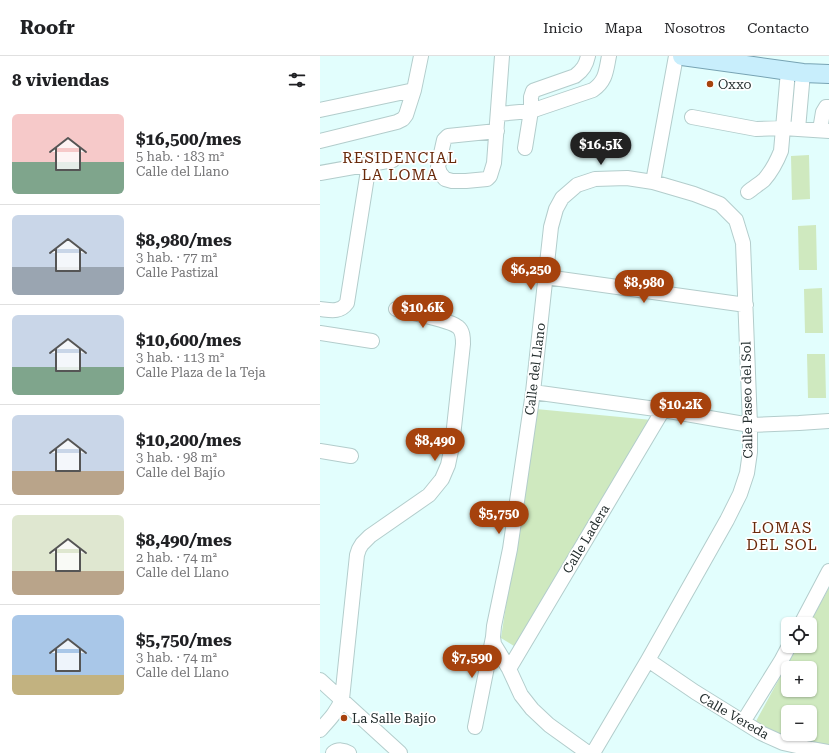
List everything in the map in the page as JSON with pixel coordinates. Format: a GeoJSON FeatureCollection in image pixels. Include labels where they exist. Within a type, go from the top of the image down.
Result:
{"type":"FeatureCollection","features":[{"type":"Feature","properties":{"kind":"main road"},"geometry":{"type":"LineString","coordinates":[[682,56],[796,72],[829,74]]}},
{"type":"Feature","properties":{"kind":"street"},"geometry":{"type":"LineString","coordinates":[[320,141],[397,122],[403,119],[406,115],[414,90],[421,56]]}},
{"type":"Feature","properties":{"kind":"street"},"geometry":{"type":"LineString","coordinates":[[497,130],[448,136],[444,140],[438,167],[440,173],[445,179],[452,181],[466,181],[487,179],[490,176],[494,163],[497,130],[502,56]]}},
{"type":"Feature","properties":{"kind":"street"},"geometry":{"type":"LineString","coordinates":[[525,148],[533,91],[575,76],[585,67],[588,56]]}},
{"type":"Feature","properties":{"kind":"street"},"geometry":{"type":"LineString","coordinates":[[498,114],[531,111],[593,90],[604,80],[609,56]]}},
{"type":"Feature","properties":{"kind":"street"},"geometry":{"type":"LineString","coordinates":[[653,182],[676,56]]}},
{"type":"Feature","properties":{"kind":"street"},"geometry":{"type":"LineString","coordinates":[[748,192],[764,180],[771,171],[781,151],[783,128],[796,72]]}},
{"type":"Feature","properties":{"kind":"street"},"geometry":{"type":"LineString","coordinates":[[796,72],[798,129]]}},
{"type":"Feature","properties":{"kind":"street"},"geometry":{"type":"LineString","coordinates":[[320,110],[414,90]]}},
{"type":"Feature","properties":{"kind":"street"},"geometry":{"type":"LineString","coordinates":[[692,117],[756,129],[783,128],[825,131],[822,112],[826,107],[829,107]]}},
{"type":"Feature","properties":{"kind":"street"},"geometry":{"type":"LineString","coordinates":[[320,173],[393,160]]}},
{"type":"Feature","properties":{"kind":"street"},"geometry":{"type":"LineString","coordinates":[[320,309],[337,310],[344,308],[347,303],[369,164]]}},
{"type":"Feature","properties":{"kind":"street","name":"Calle del Llano"},"geometry":{"type":"LineString","coordinates":[[476,727],[494,626],[510,549],[533,392],[551,227],[556,209],[562,198],[577,185],[596,179],[627,178],[653,182]]}},
{"type":"Feature","properties":{"kind":"street","name":"Calle Paseo del Sol"},"geometry":{"type":"LineString","coordinates":[[593,753],[648,660],[727,520],[740,494],[747,473],[750,452],[743,243],[736,220],[720,204],[694,194],[653,182]]}},
{"type":"Feature","properties":{"kind":"street"},"geometry":{"type":"LineString","coordinates":[[546,277],[746,305]]}},
{"type":"Feature","properties":{"kind":"street"},"geometry":{"type":"LineString","coordinates":[[320,730],[334,715],[342,700],[357,555],[359,549],[370,536],[429,495],[442,479],[448,465],[452,446],[463,344],[462,332],[457,326],[445,321],[396,309]]}},
{"type":"Feature","properties":{"kind":"street"},"geometry":{"type":"LineString","coordinates":[[320,333],[372,341]]}},
{"type":"Feature","properties":{"kind":"street"},"geometry":{"type":"LineString","coordinates":[[533,392],[663,410],[750,425],[829,421]]}},
{"type":"Feature","properties":{"kind":"street","name":"Calle Ladera"},"geometry":{"type":"LineString","coordinates":[[509,669],[663,410]]}},
{"type":"Feature","properties":{"kind":"street"},"geometry":{"type":"LineString","coordinates":[[320,451],[351,456]]}},
{"type":"Feature","properties":{"kind":"street"},"geometry":{"type":"LineString","coordinates":[[805,617],[829,571]]}},
{"type":"Feature","properties":{"kind":"street"},"geometry":{"type":"LineString","coordinates":[[493,637],[494,644],[509,669],[521,695],[532,709],[549,725],[588,753]]}},
{"type":"Feature","properties":{"kind":"street"},"geometry":{"type":"LineString","coordinates":[[743,722],[785,653]]}},
{"type":"Feature","properties":{"kind":"street","name":"Calle Vereda"},"geometry":{"type":"LineString","coordinates":[[648,660],[695,692],[761,733],[783,743],[829,752]]}},
{"type":"Feature","properties":{"kind":"street"},"geometry":{"type":"LineString","coordinates":[[320,680],[400,753]]}},
{"type":"Feature","properties":{"kind":"street"},"geometry":{"type":"LineString","coordinates":[[333,753],[340,750],[345,750],[349,753]]}},
{"type":"Feature","properties":{"kind":"green space"},"geometry":{"type":"Polygon","coordinates":[[[809,155],[810,199],[792,200],[791,156],[809,155]]]}},
{"type":"Feature","properties":{"kind":"green space"},"geometry":{"type":"Polygon","coordinates":[[[816,225],[817,270],[799,270],[798,226],[816,225]]]}},
{"type":"Feature","properties":{"kind":"green space"},"geometry":{"type":"Polygon","coordinates":[[[822,288],[823,333],[805,333],[804,289],[822,288]]]}},
{"type":"Feature","properties":{"kind":"green space"},"geometry":{"type":"Polygon","coordinates":[[[807,354],[825,354],[826,398],[808,398],[807,354]]]}},
{"type":"Feature","properties":{"kind":"green space"},"geometry":{"type":"Polygon","coordinates":[[[536,409],[652,420],[519,643],[514,646],[501,638],[536,409]]]}},
{"type":"Feature","properties":{"kind":"green space"},"geometry":{"type":"Polygon","coordinates":[[[829,588],[829,745],[802,741],[817,741],[817,705],[781,705],[781,735],[755,723],[781,675],[781,697],[817,697],[817,661],[789,661],[793,653],[817,653],[817,617],[813,617],[829,588]]]}},
{"type":"Feature","properties":{"kind":"place","name":"Oxxo"},"geometry":{"type":"Point","coordinates":[710,84]}},
{"type":"Feature","properties":{"kind":"place","name":"La Salle Bajío"},"geometry":{"type":"Point","coordinates":[344,718]}},
{"type":"Feature","properties":{"kind":"district","name":"RESIDENCIAL LA LOMA"},"geometry":{"type":"Point","coordinates":[400,166]}},
{"type":"Feature","properties":{"kind":"district","name":"LOMAS DEL SOL"},"geometry":{"type":"Point","coordinates":[782,536]}}]}
